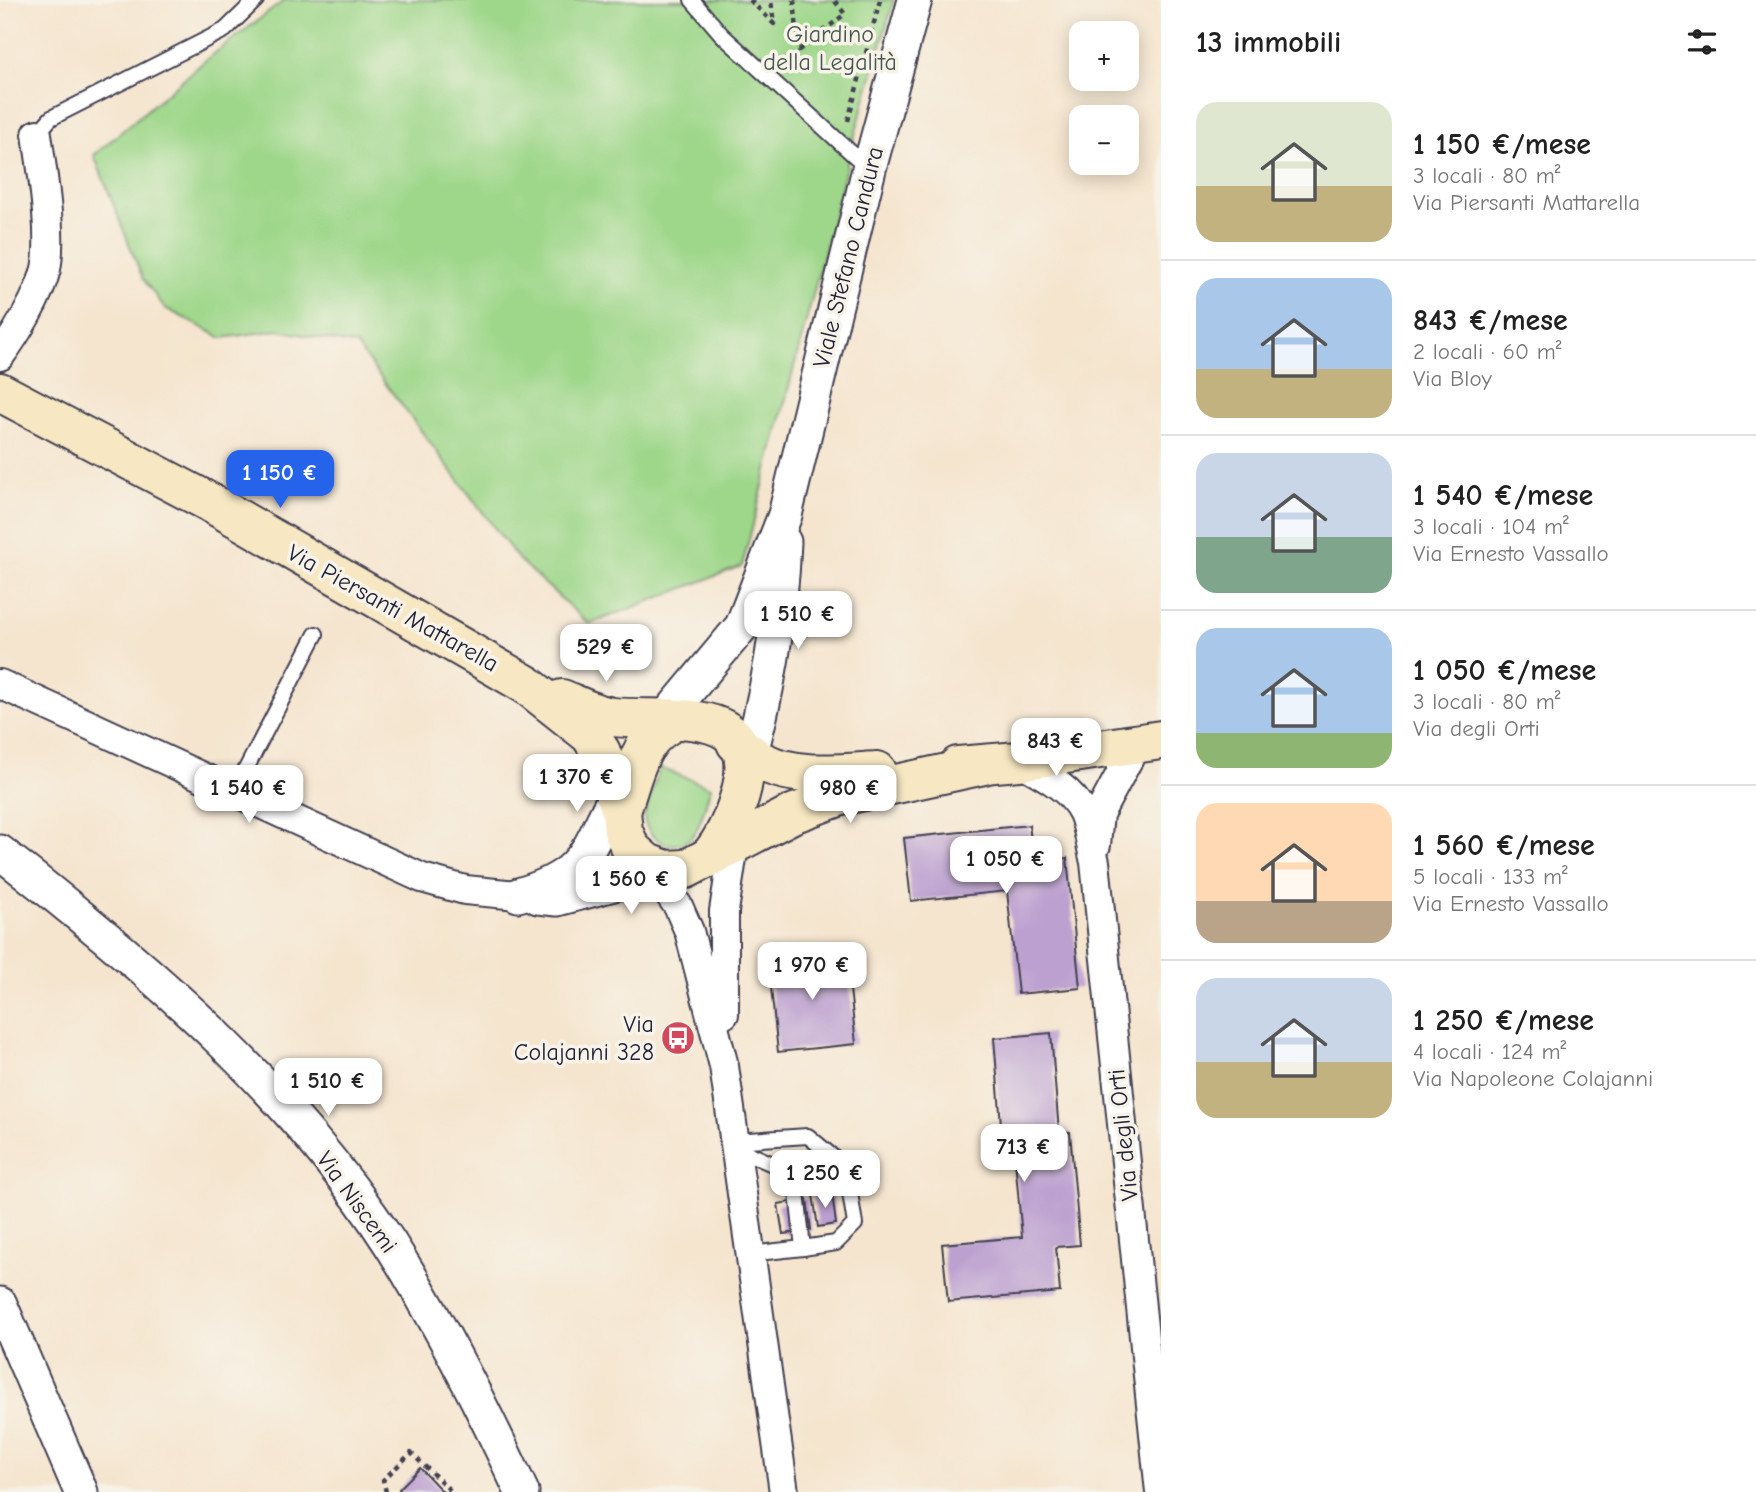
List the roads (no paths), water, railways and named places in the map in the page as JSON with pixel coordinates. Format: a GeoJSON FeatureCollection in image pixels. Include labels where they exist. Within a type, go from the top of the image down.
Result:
{"type":"FeatureCollection","features":[{"type":"Feature","properties":{"kind":"main road","name":"Via Piersanti Mattarella"},"geometry":{"type":"LineString","coordinates":[[0,392],[211,503],[527,685]]}},
{"type":"Feature","properties":{"kind":"main road"},"geometry":{"type":"LineString","coordinates":[[527,685],[608,716],[659,731],[696,718],[712,722],[743,767]]}},
{"type":"Feature","properties":{"kind":"main road"},"geometry":{"type":"LineString","coordinates":[[527,685],[590,735],[601,752],[618,803],[623,831],[631,849],[656,868],[686,869],[792,814],[841,796],[1002,763],[1149,742]]}},
{"type":"Feature","properties":{"kind":"main road"},"geometry":{"type":"LineString","coordinates":[[618,803],[659,731]]}},
{"type":"Feature","properties":{"kind":"main road"},"geometry":{"type":"LineString","coordinates":[[743,767],[764,763],[795,771],[828,773],[1002,763]]}},
{"type":"Feature","properties":{"kind":"main road"},"geometry":{"type":"LineString","coordinates":[[719,853],[743,767]]}},
{"type":"Feature","properties":{"kind":"street","name":"Viale Stefano Candura"},"geometry":{"type":"LineString","coordinates":[[785,515],[869,169],[915,0]]}},
{"type":"Feature","properties":{"kind":"street"},"geometry":{"type":"LineString","coordinates":[[0,356],[18,332],[46,270],[47,201],[37,134]]}},
{"type":"Feature","properties":{"kind":"street"},"geometry":{"type":"LineString","coordinates":[[659,731],[742,626],[785,515]]}},
{"type":"Feature","properties":{"kind":"street"},"geometry":{"type":"LineString","coordinates":[[743,767],[782,589],[785,515]]}},
{"type":"Feature","properties":{"kind":"street"},"geometry":{"type":"LineString","coordinates":[[0,684],[422,878],[465,890],[557,899],[591,892],[656,868],[678,906],[700,964],[724,1066],[784,1492]]}},
{"type":"Feature","properties":{"kind":"street"},"geometry":{"type":"LineString","coordinates":[[1002,763],[1049,778],[1091,813],[1149,742]]}},
{"type":"Feature","properties":{"kind":"street","name":"Via degli Orti"},"geometry":{"type":"LineString","coordinates":[[1088,750],[1096,772],[1091,813],[1095,862],[1160,1492]]}},
{"type":"Feature","properties":{"kind":"street"},"geometry":{"type":"LineString","coordinates":[[518,895],[544,888],[572,872],[588,853],[618,803]]}},
{"type":"Feature","properties":{"kind":"street","name":"Via Niscemi"},"geometry":{"type":"LineString","coordinates":[[0,852],[67,904],[211,1031],[292,1116],[406,1270],[488,1421],[522,1492]]}},
{"type":"Feature","properties":{"kind":"street"},"geometry":{"type":"LineString","coordinates":[[719,853],[724,911],[724,1066]]}},
{"type":"Feature","properties":{"kind":"street"},"geometry":{"type":"LineString","coordinates":[[591,892],[642,892],[678,906]]}},
{"type":"Feature","properties":{"kind":"street"},"geometry":{"type":"LineString","coordinates":[[0,1304],[81,1492]]}},
{"type":"Feature","properties":{"kind":"lane"},"geometry":{"type":"LineString","coordinates":[[37,134],[51,118],[225,30],[256,0]]}},
{"type":"Feature","properties":{"kind":"lane"},"geometry":{"type":"LineString","coordinates":[[692,0],[722,34],[869,169]]}},
{"type":"Feature","properties":{"kind":"lane"},"geometry":{"type":"LineString","coordinates":[[234,792],[316,634]]}},
{"type":"Feature","properties":{"kind":"lane"},"geometry":{"type":"LineString","coordinates":[[734,1144],[808,1136],[846,1168],[855,1224],[836,1243],[750,1254]]}},
{"type":"Feature","properties":{"kind":"lane"},"geometry":{"type":"LineString","coordinates":[[734,1144],[795,1174],[803,1248]]}},
{"type":"Feature","properties":{"kind":"place","name":"Via Colajanni 328"},"geometry":{"type":"Point","coordinates":[678,1038]}},
{"type":"Feature","properties":{"kind":"park label","name":"Giardino della Legalità"},"geometry":{"type":"Point","coordinates":[830,48]}}]}
